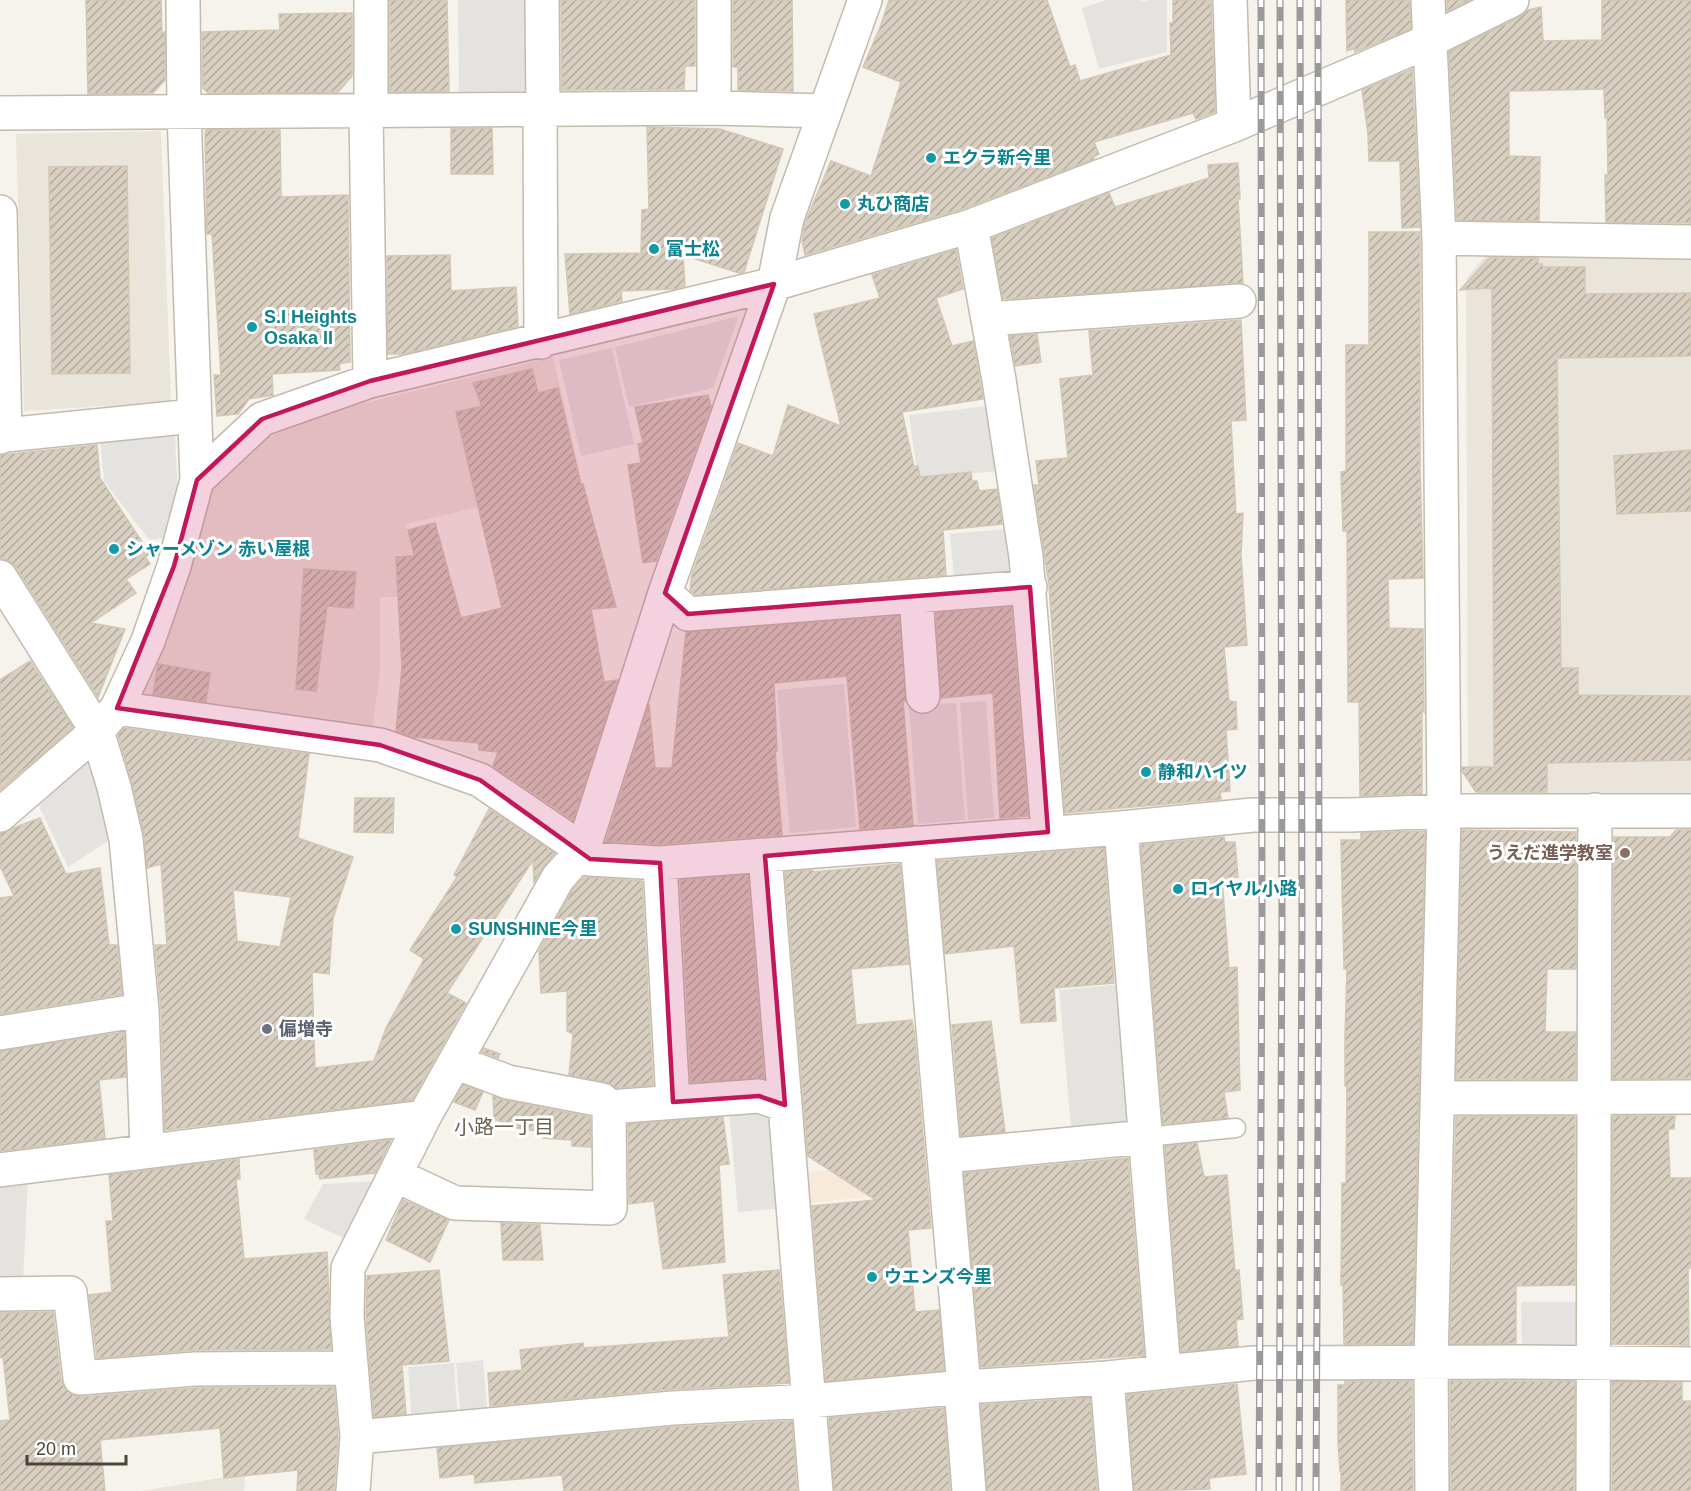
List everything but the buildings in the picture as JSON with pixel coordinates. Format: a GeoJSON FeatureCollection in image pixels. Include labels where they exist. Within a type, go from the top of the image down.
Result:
{"type":"FeatureCollection","features":[{"type":"Feature","properties":{"kind":"street"},"geometry":{"type":"LineString","coordinates":[[0,815],[107,719],[148,641],[174,566],[197,480],[184,112],[183,0]]}},
{"type":"Feature","properties":{"kind":"street"},"geometry":{"type":"LineString","coordinates":[[370,381],[371,0]]}},
{"type":"Feature","properties":{"kind":"street"},"geometry":{"type":"LineString","coordinates":[[541,342],[542,0]]}},
{"type":"Feature","properties":{"kind":"street"},"geometry":{"type":"LineString","coordinates":[[714,0],[714,108]]}},
{"type":"Feature","properties":{"kind":"street"},"geometry":{"type":"LineString","coordinates":[[353,1491],[357,1437],[347,1317],[348,1268],[454,1062],[558,878],[583,850],[665,593],[774,284],[787,218],[865,0]]}},
{"type":"Feature","properties":{"kind":"street"},"geometry":{"type":"LineString","coordinates":[[1230,0],[1234,125]]}},
{"type":"Feature","properties":{"kind":"street"},"geometry":{"type":"LineString","coordinates":[[1428,0],[1440,238],[1444,811],[1431,1363],[1432,1491]]}},
{"type":"Feature","properties":{"kind":"street"},"geometry":{"type":"LineString","coordinates":[[197,480],[262,420],[370,381],[541,342],[774,284],[971,226],[1234,125],[1429,41],[1512,0]]}},
{"type":"Feature","properties":{"kind":"street"},"geometry":{"type":"LineString","coordinates":[[0,113],[714,108],[824,111]]}},
{"type":"Feature","properties":{"kind":"street"},"geometry":{"type":"LineString","coordinates":[[0,212],[2,436],[194,416]]}},
{"type":"Feature","properties":{"kind":"street"},"geometry":{"type":"LineString","coordinates":[[971,226],[1030,587],[1048,832]]}},
{"type":"Feature","properties":{"kind":"street"},"geometry":{"type":"LineString","coordinates":[[1440,238],[1691,242]]}},
{"type":"Feature","properties":{"kind":"street"},"geometry":{"type":"LineString","coordinates":[[988,319],[1239,301]]}},
{"type":"Feature","properties":{"kind":"street"},"geometry":{"type":"LineString","coordinates":[[0,577],[107,719],[114,787],[126,839],[141,1010],[147,1151]]}},
{"type":"Feature","properties":{"kind":"street"},"geometry":{"type":"LineString","coordinates":[[665,593],[687,614],[1030,587]]}},
{"type":"Feature","properties":{"kind":"street"},"geometry":{"type":"LineString","coordinates":[[916,596],[923,696]]}},
{"type":"Feature","properties":{"kind":"street"},"geometry":{"type":"LineString","coordinates":[[107,719],[380,745],[480,780],[583,850],[590,859],[660,863],[1121,828],[1253,815],[1351,815],[1444,811],[1691,811]]}},
{"type":"Feature","properties":{"kind":"street"},"geometry":{"type":"LineString","coordinates":[[1593,1491],[1595,810]]}},
{"type":"Feature","properties":{"kind":"street"},"geometry":{"type":"LineString","coordinates":[[1121,828],[1164,1371]]}},
{"type":"Feature","properties":{"kind":"street"},"geometry":{"type":"LineString","coordinates":[[917,843],[945,1156],[969,1491]]}},
{"type":"Feature","properties":{"kind":"street"},"geometry":{"type":"LineString","coordinates":[[765,856],[816,1491]]}},
{"type":"Feature","properties":{"kind":"street"},"geometry":{"type":"LineString","coordinates":[[660,863],[673,1102]]}},
{"type":"Feature","properties":{"kind":"street"},"geometry":{"type":"LineString","coordinates":[[0,1033],[141,1010]]}},
{"type":"Feature","properties":{"kind":"street"},"geometry":{"type":"LineString","coordinates":[[395,1175],[455,1203],[610,1208],[609,1107],[602,1100],[508,1082],[454,1062]]}},
{"type":"Feature","properties":{"kind":"street"},"geometry":{"type":"LineString","coordinates":[[609,1107],[759,1096],[785,1105]]}},
{"type":"Feature","properties":{"kind":"street"},"geometry":{"type":"LineString","coordinates":[[1438,1098],[1691,1098]]}},
{"type":"Feature","properties":{"kind":"street"},"geometry":{"type":"LineString","coordinates":[[0,1170],[424,1117]]}},
{"type":"Feature","properties":{"kind":"street"},"geometry":{"type":"LineString","coordinates":[[945,1156],[1146,1137]]}},
{"type":"Feature","properties":{"kind":"street"},"geometry":{"type":"LineString","coordinates":[[0,1294],[70,1293],[80,1378],[195,1369],[351,1368]]}},
{"type":"Feature","properties":{"kind":"street"},"geometry":{"type":"LineString","coordinates":[[357,1437],[673,1408],[810,1401],[1107,1378],[1254,1363],[1691,1364]]}},
{"type":"Feature","properties":{"kind":"street"},"geometry":{"type":"LineString","coordinates":[[1107,1378],[1116,1491]]}},
{"type":"Feature","properties":{"kind":"lane"},"geometry":{"type":"LineString","coordinates":[[1146,1137],[1236,1128]]}},
{"type":"Feature","properties":{"kind":"highlighted area"},"geometry":{"type":"Polygon","coordinates":[[[774,284],[665,593],[688,614],[1030,587],[1048,832],[765,856],[785,1105],[759,1096],[673,1102],[660,863],[590,859],[480,780],[380,745],[117,708],[174,566],[197,480],[262,419],[370,381],[774,284]]]}},
{"type":"Feature","properties":{"kind":"shaded area"},"geometry":{"type":"Polygon","coordinates":[[[458,0],[526,0],[526,98],[459,99],[458,0]]]}},
{"type":"Feature","properties":{"kind":"shaded area"},"geometry":{"type":"Polygon","coordinates":[[[1106,0],[1140,0],[1141,2],[1167,0],[1167,52],[1099,69],[1082,8],[1106,0]]]}},
{"type":"Feature","properties":{"kind":"shaded area"},"geometry":{"type":"Polygon","coordinates":[[[161,131],[171,402],[24,411],[16,134],[161,131]]]}},
{"type":"Feature","properties":{"kind":"shaded area"},"geometry":{"type":"Polygon","coordinates":[[[1486,255],[1691,255],[1691,799],[1482,796],[1468,780],[1466,279],[1486,255]]]}},
{"type":"Feature","properties":{"kind":"shaded area"},"geometry":{"type":"Polygon","coordinates":[[[739,316],[713,388],[629,407],[615,347],[739,316]]]}},
{"type":"Feature","properties":{"kind":"shaded area"},"geometry":{"type":"Polygon","coordinates":[[[612,348],[634,444],[581,456],[559,360],[612,348]]]}},
{"type":"Feature","properties":{"kind":"shaded area"},"geometry":{"type":"Polygon","coordinates":[[[553,357],[582,483],[406,524],[418,592],[399,597],[380,597],[380,673],[372,730],[139,701],[207,497],[251,447],[304,418],[553,357]]]}},
{"type":"Feature","properties":{"kind":"shaded area"},"geometry":{"type":"Polygon","coordinates":[[[989,406],[998,471],[918,478],[909,415],[989,406]]]}},
{"type":"Feature","properties":{"kind":"shaded area"},"geometry":{"type":"Polygon","coordinates":[[[166,428],[175,436],[178,497],[164,538],[149,540],[104,481],[100,436],[166,428]]]}},
{"type":"Feature","properties":{"kind":"shaded area"},"geometry":{"type":"Polygon","coordinates":[[[1005,529],[1009,573],[954,578],[950,534],[1005,529]]]}},
{"type":"Feature","properties":{"kind":"shaded area"},"geometry":{"type":"Polygon","coordinates":[[[844,684],[856,827],[790,833],[777,690],[844,684]]]}},
{"type":"Feature","properties":{"kind":"shaded area"},"geometry":{"type":"Polygon","coordinates":[[[986,701],[994,818],[968,820],[960,703],[986,701]]]}},
{"type":"Feature","properties":{"kind":"shaded area"},"geometry":{"type":"Polygon","coordinates":[[[956,703],[965,820],[918,824],[909,706],[956,703]]]}},
{"type":"Feature","properties":{"kind":"shaded area"},"geometry":{"type":"Polygon","coordinates":[[[94,753],[113,838],[68,867],[39,806],[94,753]]]}},
{"type":"Feature","properties":{"kind":"shaded area"},"geometry":{"type":"Polygon","coordinates":[[[1125,984],[1138,1133],[1072,1139],[1059,990],[1125,984]]]}},
{"type":"Feature","properties":{"kind":"shaded area"},"geometry":{"type":"Polygon","coordinates":[[[729,1110],[776,1114],[785,1208],[738,1212],[729,1110]]]}},
{"type":"Feature","properties":{"kind":"shaded area"},"geometry":{"type":"Polygon","coordinates":[[[872,1165],[875,1196],[810,1203],[807,1172],[872,1165]]]}},
{"type":"Feature","properties":{"kind":"shaded area"},"geometry":{"type":"Polygon","coordinates":[[[28,1176],[23,1282],[0,1284],[0,1178],[28,1176]]]}},
{"type":"Feature","properties":{"kind":"shaded area"},"geometry":{"type":"Polygon","coordinates":[[[375,1181],[345,1239],[304,1219],[323,1184],[375,1181]]]}},
{"type":"Feature","properties":{"kind":"shaded area"},"geometry":{"type":"Polygon","coordinates":[[[1521,1302],[1583,1302],[1579,1352],[1522,1353],[1521,1302]]]}},
{"type":"Feature","properties":{"kind":"shaded area"},"geometry":{"type":"Polygon","coordinates":[[[483,1360],[488,1418],[461,1420],[456,1363],[483,1360]]]}},
{"type":"Feature","properties":{"kind":"shaded area"},"geometry":{"type":"Polygon","coordinates":[[[454,1363],[458,1421],[412,1425],[408,1367],[454,1363]]]}},
{"type":"Feature","properties":{"kind":"shaded area"},"geometry":{"type":"Polygon","coordinates":[[[245,1474],[244,1491],[140,1491],[245,1474]]]}},
{"type":"Feature","properties":{"kind":"railway"},"geometry":{"type":"LineString","coordinates":[[1259,1491],[1262,926],[1261,0]]}},
{"type":"Feature","properties":{"kind":"railway"},"geometry":{"type":"LineString","coordinates":[[1279,1491],[1282,926],[1280,0]]}},
{"type":"Feature","properties":{"kind":"railway"},"geometry":{"type":"LineString","coordinates":[[1299,1491],[1302,926],[1300,0]]}},
{"type":"Feature","properties":{"kind":"railway"},"geometry":{"type":"LineString","coordinates":[[1316,1491],[1319,926],[1318,0]]}},
{"type":"Feature","properties":{"kind":"place","name":"エクラ新今里"},"geometry":{"type":"Point","coordinates":[931,158]}},
{"type":"Feature","properties":{"kind":"place","name":"丸ひ商店"},"geometry":{"type":"Point","coordinates":[845,204]}},
{"type":"Feature","properties":{"kind":"place","name":"富士松"},"geometry":{"type":"Point","coordinates":[654,249]}},
{"type":"Feature","properties":{"kind":"place","name":"S.I Heights Osaka II"},"geometry":{"type":"Point","coordinates":[252,327]}},
{"type":"Feature","properties":{"kind":"place","name":"シャーメゾン 赤い屋根"},"geometry":{"type":"Point","coordinates":[114,549]}},
{"type":"Feature","properties":{"kind":"place","name":"静和ハイツ"},"geometry":{"type":"Point","coordinates":[1146,772]}},
{"type":"Feature","properties":{"kind":"place","name":"うえだ進学教室"},"geometry":{"type":"Point","coordinates":[1625,853]}},
{"type":"Feature","properties":{"kind":"place","name":"ロイヤル小路"},"geometry":{"type":"Point","coordinates":[1178,889]}},
{"type":"Feature","properties":{"kind":"place","name":"SUNSHINE今里"},"geometry":{"type":"Point","coordinates":[456,929]}},
{"type":"Feature","properties":{"kind":"place","name":"偏増寺"},"geometry":{"type":"Point","coordinates":[267,1029]}},
{"type":"Feature","properties":{"kind":"place","name":"ウエンズ今里"},"geometry":{"type":"Point","coordinates":[872,1277]}},
{"type":"Feature","properties":{"kind":"district","name":"小路一丁目"},"geometry":{"type":"Point","coordinates":[504,1127]}}]}
